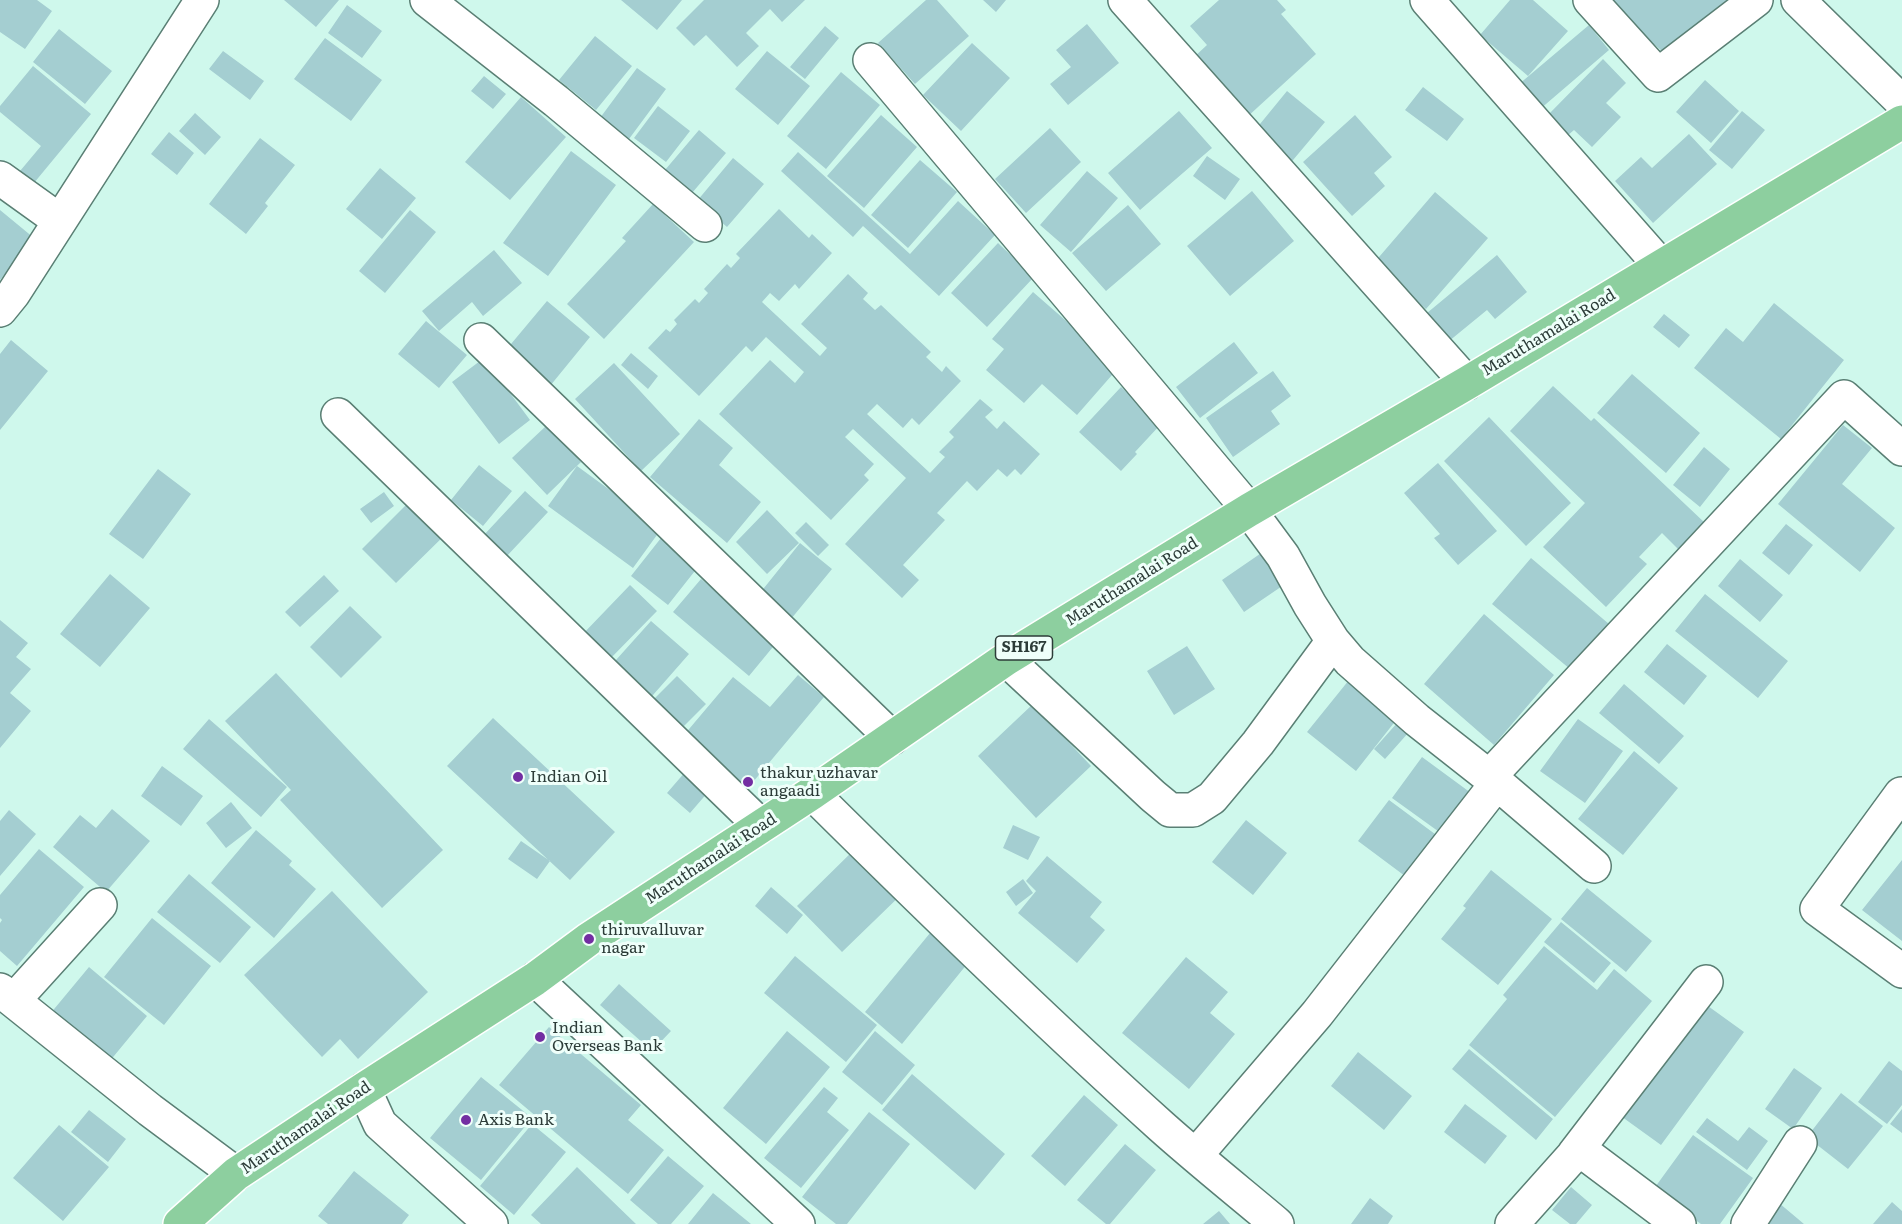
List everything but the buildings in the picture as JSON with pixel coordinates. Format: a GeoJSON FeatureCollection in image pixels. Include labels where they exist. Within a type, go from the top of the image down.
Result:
{"type":"FeatureCollection","features":[{"type":"Feature","properties":{"kind":"main road","name":"Maruthamalai Road"},"geometry":{"type":"LineString","coordinates":[[180,1224],[236,1174],[535,979],[589,939],[812,793],[1006,659],[1249,510],[1467,383],[1902,122]]}},
{"type":"Feature","properties":{"kind":"street"},"geometry":{"type":"LineString","coordinates":[[0,310],[13,294],[202,0]]}},
{"type":"Feature","properties":{"kind":"street"},"geometry":{"type":"LineString","coordinates":[[427,0],[556,101],[705,225]]}},
{"type":"Feature","properties":{"kind":"street"},"geometry":{"type":"LineString","coordinates":[[1125,0],[1467,383]]}},
{"type":"Feature","properties":{"kind":"street"},"geometry":{"type":"LineString","coordinates":[[1426,0],[1661,266]]}},
{"type":"Feature","properties":{"kind":"street"},"geometry":{"type":"LineString","coordinates":[[1590,0],[1658,75],[1756,0]]}},
{"type":"Feature","properties":{"kind":"street"},"geometry":{"type":"LineString","coordinates":[[1798,0],[1902,102]]}},
{"type":"Feature","properties":{"kind":"street"},"geometry":{"type":"LineString","coordinates":[[870,60],[1249,510],[1283,556],[1333,641],[1350,661],[1417,720],[1493,780],[1594,866]]}},
{"type":"Feature","properties":{"kind":"street"},"geometry":{"type":"LineString","coordinates":[[0,178],[60,221]]}},
{"type":"Feature","properties":{"kind":"street"},"geometry":{"type":"LineString","coordinates":[[481,340],[892,738]]}},
{"type":"Feature","properties":{"kind":"street"},"geometry":{"type":"LineString","coordinates":[[1196,1155],[1317,1014],[1493,780],[1844,397],[1902,449]]}},
{"type":"Feature","properties":{"kind":"street"},"geometry":{"type":"LineString","coordinates":[[338,415],[761,826]]}},
{"type":"Feature","properties":{"kind":"street"},"geometry":{"type":"LineString","coordinates":[[1006,659],[1170,810],[1193,810],[1212,798],[1258,743],[1333,641]]}},
{"type":"Feature","properties":{"kind":"street"},"geometry":{"type":"LineString","coordinates":[[812,793],[1059,1033],[1165,1129],[1277,1224]]}},
{"type":"Feature","properties":{"kind":"street"},"geometry":{"type":"LineString","coordinates":[[1901,794],[1817,909],[1902,971]]}},
{"type":"Feature","properties":{"kind":"street"},"geometry":{"type":"LineString","coordinates":[[100,905],[7,995],[150,1110],[236,1174]]}},
{"type":"Feature","properties":{"kind":"street"},"geometry":{"type":"LineString","coordinates":[[535,979],[798,1224]]}},
{"type":"Feature","properties":{"kind":"street"},"geometry":{"type":"LineString","coordinates":[[1574,1154],[1706,982]]}},
{"type":"Feature","properties":{"kind":"street"},"geometry":{"type":"LineString","coordinates":[[364,1089],[380,1124],[491,1224]]}},
{"type":"Feature","properties":{"kind":"street"},"geometry":{"type":"LineString","coordinates":[[1748,1224],[1800,1143]]}},
{"type":"Feature","properties":{"kind":"street"},"geometry":{"type":"LineString","coordinates":[[1512,1224],[1579,1149],[1679,1224]]}},
{"type":"Feature","properties":{"kind":"place","name":"Indian Oil"},"geometry":{"type":"Point","coordinates":[518,777]}},
{"type":"Feature","properties":{"kind":"place","name":"thakur uzhavar angaadi"},"geometry":{"type":"Point","coordinates":[748,782]}},
{"type":"Feature","properties":{"kind":"place","name":"thiruvalluvar nagar"},"geometry":{"type":"Point","coordinates":[589,939]}},
{"type":"Feature","properties":{"kind":"place","name":"Indian Overseas Bank"},"geometry":{"type":"Point","coordinates":[540,1037]}},
{"type":"Feature","properties":{"kind":"place","name":"Axis Bank"},"geometry":{"type":"Point","coordinates":[466,1120]}}]}
